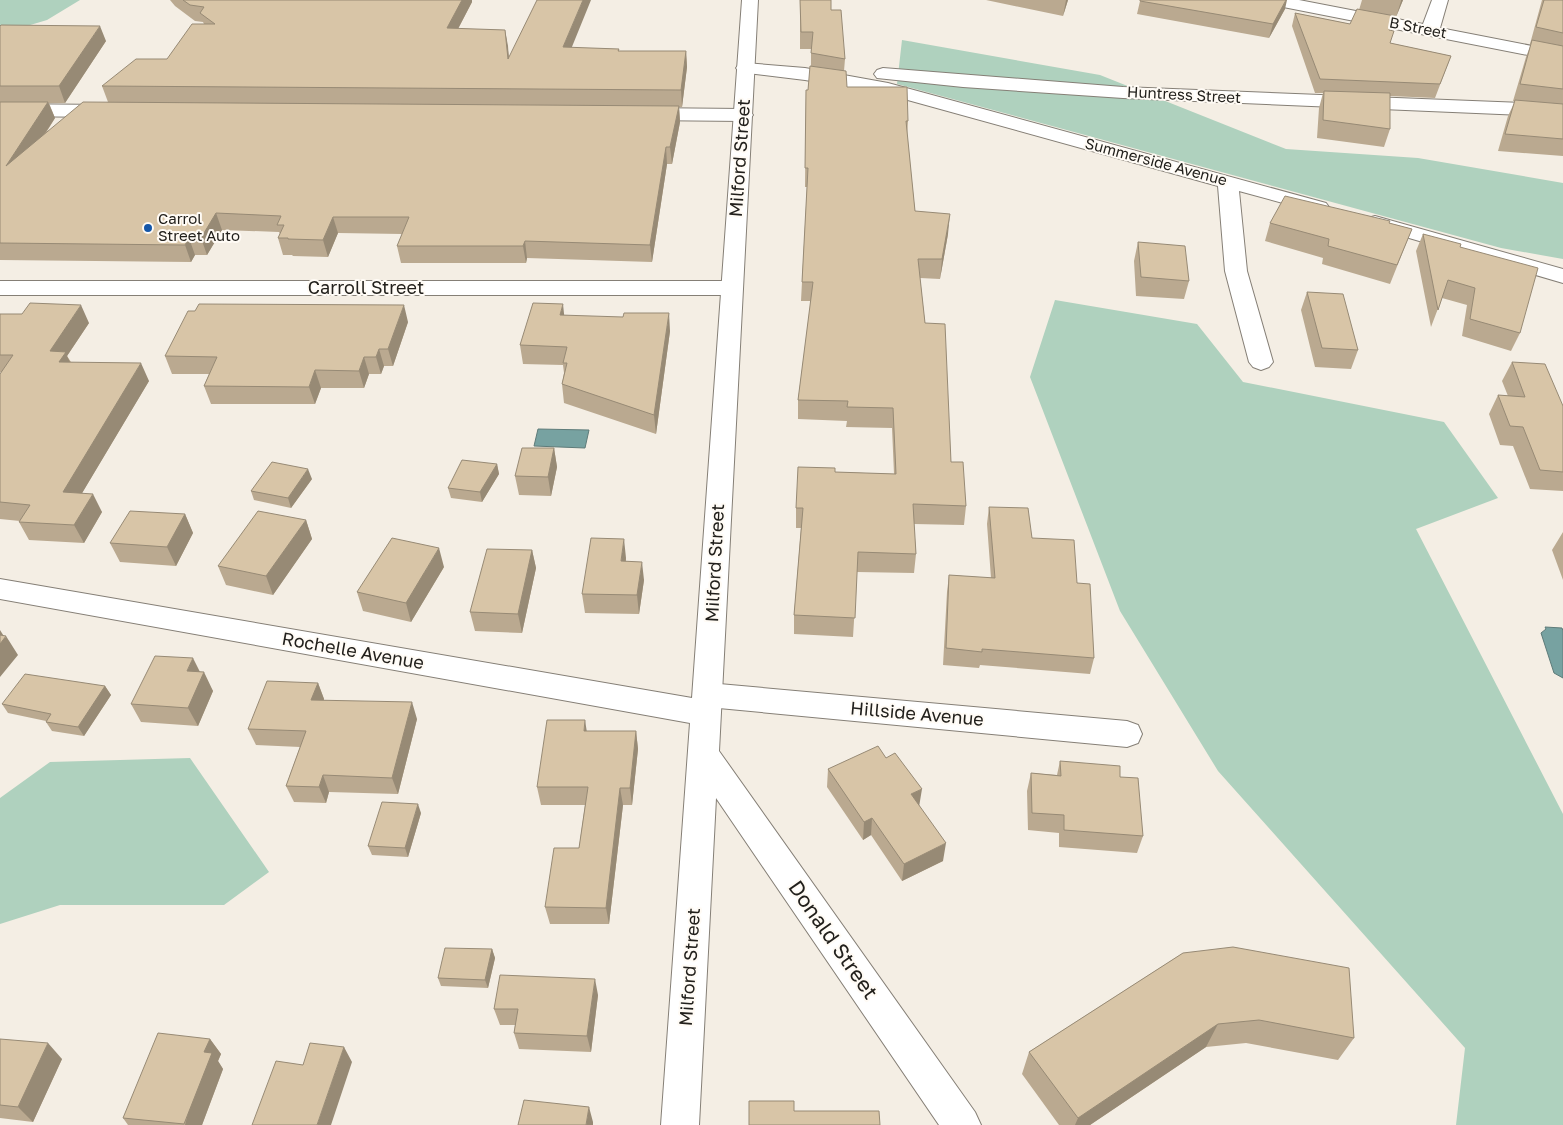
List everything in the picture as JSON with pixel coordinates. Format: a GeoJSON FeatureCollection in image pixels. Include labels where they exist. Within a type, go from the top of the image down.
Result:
{"type":"FeatureCollection","features":[{"type":"Feature","properties":{"kind":"street","name":"Milford Street"},"geometry":{"type":"LineString","coordinates":[[680,1125],[750,0]]}},
{"type":"Feature","properties":{"kind":"street","name":"B Street"},"geometry":{"type":"LineString","coordinates":[[1274,0],[1563,57]]}},
{"type":"Feature","properties":{"kind":"street"},"geometry":{"type":"LineString","coordinates":[[1430,30],[1440,0]]}},
{"type":"Feature","properties":{"kind":"street","name":"Summerside Avenue"},"geometry":{"type":"LineString","coordinates":[[745,68],[805,74],[888,89],[1563,276]]}},
{"type":"Feature","properties":{"kind":"street","name":"Huntress Street"},"geometry":{"type":"LineString","coordinates":[[805,74],[829,70],[851,70],[1005,86],[1211,97],[1523,109],[1563,114]]}},
{"type":"Feature","properties":{"kind":"street"},"geometry":{"type":"LineString","coordinates":[[0,110],[130,111]]}},
{"type":"Feature","properties":{"kind":"street"},"geometry":{"type":"LineString","coordinates":[[628,114],[743,115]]}},
{"type":"Feature","properties":{"kind":"street"},"geometry":{"type":"LineString","coordinates":[[1228,182],[1236,270],[1261,362]]}},
{"type":"Feature","properties":{"kind":"street","name":"Carroll Street"},"geometry":{"type":"LineString","coordinates":[[0,288],[732,288]]}},
{"type":"Feature","properties":{"kind":"street","name":"Rochelle Avenue"},"geometry":{"type":"LineString","coordinates":[[0,588],[706,704]]}},
{"type":"Feature","properties":{"kind":"street","name":"Hillside Avenue"},"geometry":{"type":"LineString","coordinates":[[706,704],[1126,734]]}},
{"type":"Feature","properties":{"kind":"street","name":"Donald Street"},"geometry":{"type":"LineString","coordinates":[[704,755],[962,1125]]}},
{"type":"Feature","properties":{"kind":"green space"},"geometry":{"type":"Polygon","coordinates":[[[0,0],[80,0],[47,20],[0,34],[0,0]]]}},
{"type":"Feature","properties":{"kind":"green space"},"geometry":{"type":"Polygon","coordinates":[[[902,40],[1100,75],[1286,149],[1418,158],[1563,183],[1563,259],[1501,248],[897,84],[902,40]]]}},
{"type":"Feature","properties":{"kind":"green space"},"geometry":{"type":"Polygon","coordinates":[[[1055,300],[1197,324],[1243,382],[1444,422],[1498,498],[1416,529],[1563,814],[1563,1125],[1456,1125],[1465,1048],[1218,771],[1120,611],[1030,377],[1055,300]]]}},
{"type":"Feature","properties":{"kind":"green space"},"geometry":{"type":"Polygon","coordinates":[[[190,758],[269,872],[224,905],[60,905],[0,924],[0,798],[50,762],[190,758]]]}},
{"type":"Feature","properties":{"kind":"water"},"geometry":{"type":"Polygon","coordinates":[[[538,429],[589,430],[585,448],[534,446],[538,429]]]}},
{"type":"Feature","properties":{"kind":"water"},"geometry":{"type":"Polygon","coordinates":[[[1545,627],[1562,628],[1563,678],[1554,673],[1541,633],[1546,629],[1545,627]]]}},
{"type":"Feature","properties":{"kind":"building"},"geometry":{"type":"Polygon","coordinates":[[[183,0],[462,0],[447,28],[505,30],[508,59],[537,0],[583,0],[563,47],[619,49],[618,51],[686,51],[681,90],[102,86],[136,59],[167,59],[192,24],[215,24],[200,13],[204,7],[190,5],[183,0]]]}},
{"type":"Feature","properties":{"kind":"building"},"geometry":{"type":"Polygon","coordinates":[[[800,0],[831,0],[831,10],[841,10],[845,59],[811,53],[813,32],[801,32],[800,0]]]}},
{"type":"Feature","properties":{"kind":"building"},"geometry":{"type":"Polygon","coordinates":[[[1140,0],[1286,0],[1273,24],[1140,0]]]}},
{"type":"Feature","properties":{"kind":"building"},"geometry":{"type":"Polygon","coordinates":[[[1544,0],[1563,0],[1563,33],[1536,27],[1544,0]]]}},
{"type":"Feature","properties":{"kind":"building"},"geometry":{"type":"Polygon","coordinates":[[[1357,9],[1395,16],[1389,30],[1394,31],[1390,43],[1451,56],[1440,84],[1320,79],[1295,13],[1350,24],[1357,9]]]}},
{"type":"Feature","properties":{"kind":"building"},"geometry":{"type":"Polygon","coordinates":[[[1,25],[100,26],[59,86],[0,86],[1,25]]]}},
{"type":"Feature","properties":{"kind":"building"},"geometry":{"type":"Polygon","coordinates":[[[1532,40],[1563,46],[1563,89],[1520,84],[1532,40]]]}},
{"type":"Feature","properties":{"kind":"building"},"geometry":{"type":"Polygon","coordinates":[[[810,66],[846,71],[847,87],[907,87],[908,121],[906,121],[915,211],[950,214],[942,259],[918,259],[925,323],[945,324],[951,462],[963,462],[966,506],[913,504],[916,554],[858,552],[855,618],[794,615],[803,508],[796,508],[798,467],[835,468],[835,472],[896,474],[893,408],[847,407],[848,401],[798,400],[813,282],[802,282],[808,168],[805,168],[806,90],[808,90],[810,66]]]}},
{"type":"Feature","properties":{"kind":"building"},"geometry":{"type":"Polygon","coordinates":[[[1324,91],[1390,93],[1390,129],[1323,120],[1324,91]]]}},
{"type":"Feature","properties":{"kind":"building"},"geometry":{"type":"Polygon","coordinates":[[[1515,100],[1563,104],[1563,139],[1505,134],[1515,100]]]}},
{"type":"Feature","properties":{"kind":"building"},"geometry":{"type":"Polygon","coordinates":[[[0,102],[48,102],[6,166],[83,102],[679,106],[670,147],[666,147],[650,245],[525,241],[523,246],[397,246],[409,217],[333,217],[323,240],[288,239],[278,238],[284,225],[277,225],[281,216],[216,213],[201,238],[189,238],[185,245],[0,243],[0,102]]]}},
{"type":"Feature","properties":{"kind":"building"},"geometry":{"type":"Polygon","coordinates":[[[1285,196],[1390,221],[1389,223],[1412,229],[1397,265],[1328,246],[1329,239],[1270,223],[1285,196]]]}},
{"type":"Feature","properties":{"kind":"building"},"geometry":{"type":"Polygon","coordinates":[[[1423,234],[1461,244],[1460,247],[1538,268],[1520,333],[1470,319],[1475,288],[1448,280],[1438,310],[1423,234]]]}},
{"type":"Feature","properties":{"kind":"building"},"geometry":{"type":"Polygon","coordinates":[[[1138,242],[1185,246],[1189,281],[1141,277],[1138,242]]]}},
{"type":"Feature","properties":{"kind":"building"},"geometry":{"type":"Polygon","coordinates":[[[1307,292],[1343,294],[1358,350],[1322,348],[1307,292]]]}},
{"type":"Feature","properties":{"kind":"building"},"geometry":{"type":"Polygon","coordinates":[[[30,303],[81,305],[50,351],[66,352],[59,362],[141,363],[63,492],[93,494],[74,525],[19,522],[30,505],[0,502],[0,374],[13,355],[0,355],[0,314],[22,314],[30,303]]]}},
{"type":"Feature","properties":{"kind":"building"},"geometry":{"type":"Polygon","coordinates":[[[533,303],[563,304],[560,315],[623,317],[624,313],[669,313],[654,415],[562,384],[567,363],[563,363],[567,347],[520,345],[533,303]]]}},
{"type":"Feature","properties":{"kind":"building"},"geometry":{"type":"Polygon","coordinates":[[[199,304],[404,305],[388,349],[379,349],[376,357],[364,357],[359,371],[315,370],[309,387],[204,386],[217,357],[165,356],[188,311],[195,311],[199,304]]]}},
{"type":"Feature","properties":{"kind":"building"},"geometry":{"type":"Polygon","coordinates":[[[1512,362],[1545,364],[1563,406],[1563,472],[1540,470],[1523,427],[1510,426],[1498,395],[1525,397],[1512,362]]]}},
{"type":"Feature","properties":{"kind":"building"},"geometry":{"type":"Polygon","coordinates":[[[522,448],[554,448],[548,477],[515,476],[522,448]]]}},
{"type":"Feature","properties":{"kind":"building"},"geometry":{"type":"Polygon","coordinates":[[[462,460],[497,464],[480,492],[448,488],[462,460]]]}},
{"type":"Feature","properties":{"kind":"building"},"geometry":{"type":"Polygon","coordinates":[[[272,462],[308,469],[288,498],[251,491],[272,462]]]}},
{"type":"Feature","properties":{"kind":"building"},"geometry":{"type":"Polygon","coordinates":[[[989,507],[1028,508],[1032,538],[1074,540],[1077,583],[1090,584],[1094,658],[982,649],[982,652],[946,648],[949,575],[995,578],[989,507]]]}},
{"type":"Feature","properties":{"kind":"building"},"geometry":{"type":"Polygon","coordinates":[[[130,511],[185,514],[167,547],[110,543],[130,511]]]}},
{"type":"Feature","properties":{"kind":"building"},"geometry":{"type":"Polygon","coordinates":[[[258,511],[306,520],[266,576],[218,566],[258,511]]]}},
{"type":"Feature","properties":{"kind":"building"},"geometry":{"type":"Polygon","coordinates":[[[392,538],[439,548],[406,603],[357,592],[392,538]]]}},
{"type":"Feature","properties":{"kind":"building"},"geometry":{"type":"Polygon","coordinates":[[[591,538],[624,539],[621,561],[642,562],[637,595],[582,594],[591,538]]]}},
{"type":"Feature","properties":{"kind":"building"},"geometry":{"type":"Polygon","coordinates":[[[487,549],[532,550],[518,614],[470,612],[487,549]]]}},
{"type":"Feature","properties":{"kind":"building"},"geometry":{"type":"Polygon","coordinates":[[[0,635],[6,636],[0,644],[0,635]]]}},
{"type":"Feature","properties":{"kind":"building"},"geometry":{"type":"Polygon","coordinates":[[[155,656],[193,658],[187,671],[204,672],[188,708],[131,704],[155,656]]]}},
{"type":"Feature","properties":{"kind":"building"},"geometry":{"type":"Polygon","coordinates":[[[25,674],[105,686],[78,727],[46,722],[51,714],[2,704],[25,674]]]}},
{"type":"Feature","properties":{"kind":"building"},"geometry":{"type":"Polygon","coordinates":[[[267,681],[318,683],[311,700],[412,702],[392,778],[323,775],[319,787],[286,786],[306,731],[248,729],[267,681]]]}},
{"type":"Feature","properties":{"kind":"building"},"geometry":{"type":"Polygon","coordinates":[[[547,720],[585,720],[584,731],[636,731],[630,788],[620,788],[606,908],[545,907],[554,848],[579,848],[588,787],[537,787],[547,720]]]}},
{"type":"Feature","properties":{"kind":"building"},"geometry":{"type":"Polygon","coordinates":[[[878,746],[886,758],[895,753],[922,789],[911,794],[946,843],[904,864],[872,818],[864,822],[828,769],[878,746]]]}},
{"type":"Feature","properties":{"kind":"building"},"geometry":{"type":"Polygon","coordinates":[[[1060,761],[1120,766],[1120,777],[1138,778],[1143,836],[1064,830],[1064,815],[1032,813],[1031,773],[1061,776],[1060,761]]]}},
{"type":"Feature","properties":{"kind":"building"},"geometry":{"type":"Polygon","coordinates":[[[382,802],[418,804],[405,848],[368,846],[382,802]]]}},
{"type":"Feature","properties":{"kind":"building"},"geometry":{"type":"Polygon","coordinates":[[[1233,947],[1349,968],[1354,1038],[1259,1020],[1218,1024],[1078,1118],[1029,1052],[1183,953],[1233,947]]]}},
{"type":"Feature","properties":{"kind":"building"},"geometry":{"type":"Polygon","coordinates":[[[445,948],[492,949],[485,980],[438,978],[445,948]]]}},
{"type":"Feature","properties":{"kind":"building"},"geometry":{"type":"Polygon","coordinates":[[[500,975],[595,979],[587,1036],[514,1033],[518,1009],[494,1009],[500,975]]]}},
{"type":"Feature","properties":{"kind":"building"},"geometry":{"type":"Polygon","coordinates":[[[158,1033],[210,1039],[204,1052],[212,1053],[184,1124],[123,1118],[158,1033]]]}},
{"type":"Feature","properties":{"kind":"building"},"geometry":{"type":"Polygon","coordinates":[[[0,1039],[48,1043],[18,1107],[0,1105],[0,1039]]]}},
{"type":"Feature","properties":{"kind":"building"},"geometry":{"type":"Polygon","coordinates":[[[310,1043],[344,1047],[317,1125],[252,1125],[276,1061],[303,1065],[310,1043]]]}},
{"type":"Feature","properties":{"kind":"building"},"geometry":{"type":"Polygon","coordinates":[[[524,1100],[589,1107],[586,1125],[518,1125],[524,1100]]]}},
{"type":"Feature","properties":{"kind":"building"},"geometry":{"type":"Polygon","coordinates":[[[749,1101],[794,1101],[794,1111],[879,1111],[880,1125],[749,1125],[749,1101]]]}},
{"type":"Feature","properties":{"kind":"place","name":"Carrol Street Auto"},"geometry":{"type":"Point","coordinates":[148,228]}}]}
